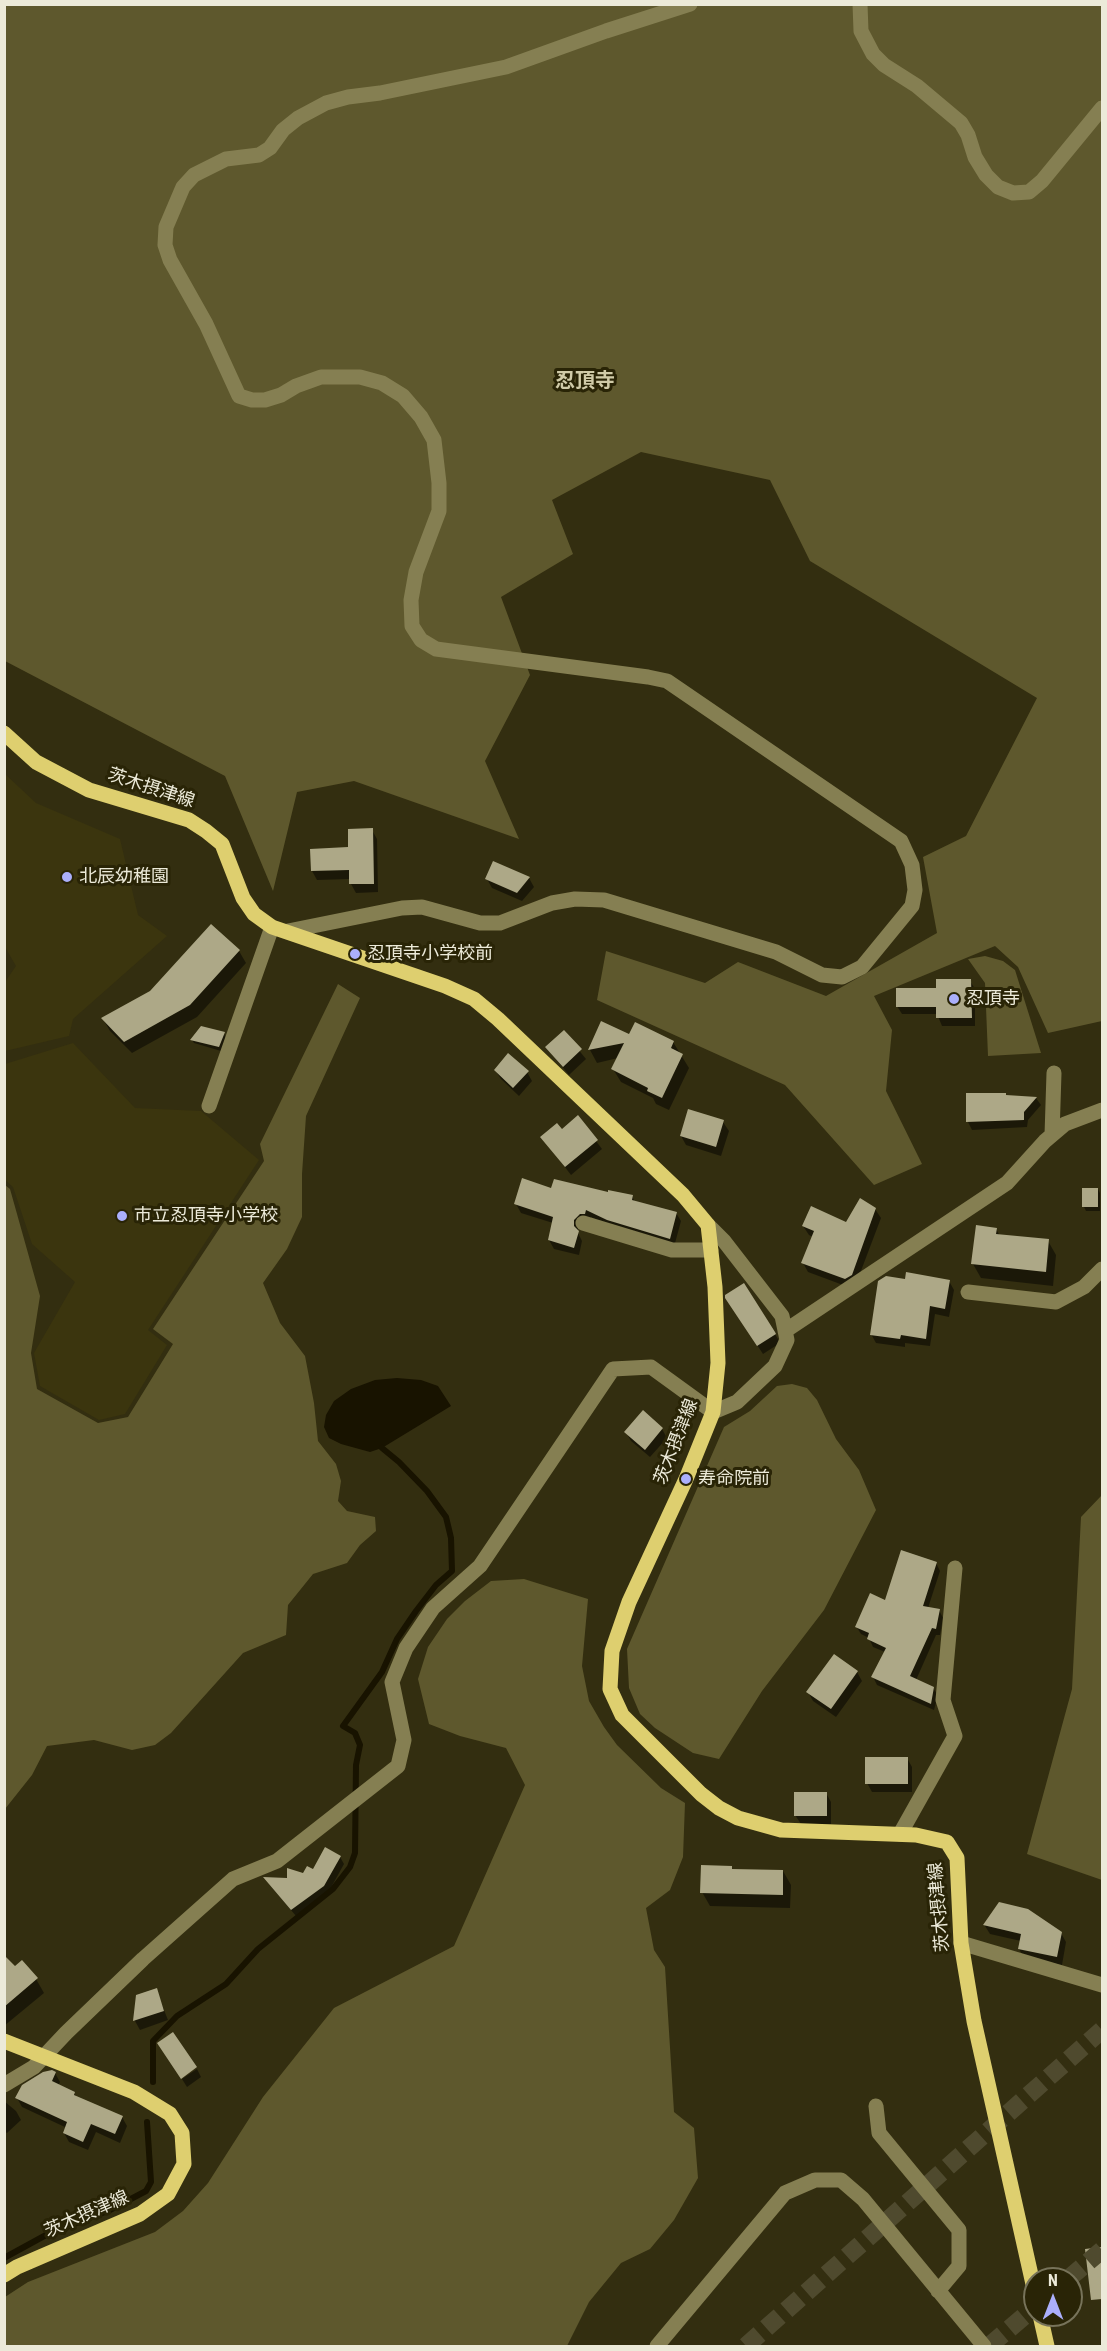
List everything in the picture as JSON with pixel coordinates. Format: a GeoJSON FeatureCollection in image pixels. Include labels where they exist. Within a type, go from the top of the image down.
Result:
{"type":"FeatureCollection","features":[{"type":"Feature","properties":{"kind":"main road","name":"茨木摂津線"},"geometry":{"type":"LineString","coordinates":[[4,733],[36,762],[89,790],[189,820],[206,831],[222,844],[243,898],[254,914],[272,927],[445,986],[474,999],[498,1018],[683,1195],[708,1225],[718,1363],[713,1412],[686,1479],[629,1602],[612,1652],[610,1689],[622,1715],[701,1794],[719,1808],[738,1818],[781,1830],[916,1835],[947,1842],[957,1858],[962,1943],[974,2021],[1029,2267]]}},
{"type":"Feature","properties":{"kind":"main road","name":"茨木摂津線"},"geometry":{"type":"LineString","coordinates":[[4,2041],[134,2092],[170,2114],[182,2133],[184,2164],[168,2194],[140,2214],[17,2267],[4,2275]]}},
{"type":"Feature","properties":{"kind":"main road"},"geometry":{"type":"LineString","coordinates":[[1043,2327],[1047,2346]]}},
{"type":"Feature","properties":{"kind":"street"},"geometry":{"type":"LineString","coordinates":[[288,931],[402,908],[422,907],[480,923],[500,923],[552,903],[575,899],[604,900],[776,952],[822,975],[842,977],[862,967],[912,906],[915,890],[912,865],[901,841],[667,681],[436,649],[421,640],[412,626],[411,600],[416,572],[438,511],[434,440],[421,417],[403,396],[382,383],[360,377],[321,377],[265,400],[252,400],[239,396],[206,324],[170,260],[165,245],[166,227],[183,187],[194,176],[226,159],[259,155],[270,148],[283,130],[298,117],[326,104],[348,97],[380,93],[506,67],[690,4]]}},
{"type":"Feature","properties":{"kind":"street"},"geometry":{"type":"LineString","coordinates":[[860,4],[861,31],[873,54],[962,123],[975,157],[986,176],[998,187],[1013,193],[1029,192],[1042,182],[1102,108]]}},
{"type":"Feature","properties":{"kind":"street"},"geometry":{"type":"LineString","coordinates":[[209,1106],[272,927]]}},
{"type":"Feature","properties":{"kind":"street"},"geometry":{"type":"LineString","coordinates":[[1052,1135],[1054,1073]]}},
{"type":"Feature","properties":{"kind":"street"},"geometry":{"type":"LineString","coordinates":[[785,1331],[1008,1183],[1065,1124],[1101,1112]]}},
{"type":"Feature","properties":{"kind":"street"},"geometry":{"type":"LineString","coordinates":[[583,1223],[672,1250],[711,1250]]}},
{"type":"Feature","properties":{"kind":"street"},"geometry":{"type":"LineString","coordinates":[[4,2085],[34,2067],[143,1959],[233,1879],[277,1861],[398,1766],[404,1740],[393,1682],[406,1648],[433,1608],[480,1566],[613,1369],[651,1367],[713,1412],[738,1402],[775,1366],[787,1340],[782,1316],[724,1240],[708,1225]]}},
{"type":"Feature","properties":{"kind":"street"},"geometry":{"type":"LineString","coordinates":[[968,1293],[1056,1302],[1084,1287],[1102,1269]]}},
{"type":"Feature","properties":{"kind":"street"},"geometry":{"type":"LineString","coordinates":[[900,1834],[955,1736],[943,1700],[955,1568]]}},
{"type":"Feature","properties":{"kind":"street"},"geometry":{"type":"LineString","coordinates":[[962,1943],[1102,1985]]}},
{"type":"Feature","properties":{"kind":"street"},"geometry":{"type":"LineString","coordinates":[[876,2106],[879,2133],[959,2230],[959,2266],[938,2291]]}},
{"type":"Feature","properties":{"kind":"street"},"geometry":{"type":"LineString","coordinates":[[657,2346],[785,2193],[815,2180],[840,2181],[862,2199],[984,2346]]}},
{"type":"Feature","properties":{"kind":"shaded area"},"geometry":{"type":"Polygon","coordinates":[[[4,5],[1102,5],[1102,1021],[1048,1033],[1018,967],[995,946],[874,996],[892,1030],[886,1091],[922,1164],[874,1185],[785,1085],[597,1000],[606,951],[705,983],[738,962],[826,996],[937,933],[923,857],[966,836],[1037,698],[810,561],[770,480],[641,452],[552,500],[573,554],[501,597],[530,675],[485,761],[519,839],[354,781],[297,792],[273,891],[225,776],[5,661],[4,5]]]}},
{"type":"Feature","properties":{"kind":"shaded area","name":"北辰幼稚園"},"geometry":{"type":"Polygon","coordinates":[[[5,774],[36,803],[120,839],[138,915],[167,936],[73,1019],[69,1036],[5,1051],[5,982],[16,966],[5,947],[5,774]]]}},
{"type":"Feature","properties":{"kind":"shaded area"},"geometry":{"type":"Polygon","coordinates":[[[985,956],[1003,961],[1015,970],[1041,1053],[988,1056],[985,983],[968,959],[985,956]]]}},
{"type":"Feature","properties":{"kind":"shaded area"},"geometry":{"type":"Polygon","coordinates":[[[338,984],[360,998],[306,1116],[302,1217],[287,1249],[263,1283],[280,1323],[305,1356],[318,1441],[336,1464],[341,1481],[338,1501],[347,1511],[375,1517],[376,1531],[360,1545],[347,1563],[313,1574],[288,1605],[286,1635],[243,1653],[171,1733],[155,1745],[132,1750],[94,1740],[47,1746],[32,1775],[5,1809],[5,1185],[10,1189],[40,1296],[31,1353],[37,1389],[98,1423],[128,1417],[173,1344],[153,1329],[264,1161],[260,1144],[338,984]]]}},
{"type":"Feature","properties":{"kind":"shaded area","name":"市立忍頂寺小学校"},"geometry":{"type":"Polygon","coordinates":[[[73,1043],[135,1108],[201,1111],[259,1160],[148,1330],[167,1345],[125,1414],[99,1420],[40,1386],[34,1353],[75,1282],[32,1244],[13,1187],[5,1180],[5,1064],[73,1043]]]}},
{"type":"Feature","properties":{"kind":"shaded area"},"geometry":{"type":"Polygon","coordinates":[[[397,1378],[421,1380],[438,1386],[451,1406],[382,1448],[370,1452],[341,1444],[329,1438],[324,1427],[326,1415],[334,1401],[351,1389],[375,1380],[397,1378]]]}},
{"type":"Feature","properties":{"kind":"shaded area"},"geometry":{"type":"Polygon","coordinates":[[[792,1384],[807,1388],[817,1400],[836,1439],[859,1470],[876,1510],[824,1610],[762,1691],[719,1759],[693,1753],[655,1728],[640,1714],[629,1688],[627,1649],[724,1427],[750,1411],[777,1386],[792,1384]]]}},
{"type":"Feature","properties":{"kind":"shaded area"},"geometry":{"type":"Polygon","coordinates":[[[1102,1495],[1102,1880],[1027,1854],[1072,1689],[1081,1517],[1102,1495]]]}},
{"type":"Feature","properties":{"kind":"shaded area"},"geometry":{"type":"Polygon","coordinates":[[[524,1579],[588,1599],[582,1666],[589,1701],[617,1745],[661,1788],[685,1803],[683,1857],[670,1890],[646,1908],[654,1950],[665,1967],[674,2112],[694,2128],[698,2178],[674,2220],[650,2249],[621,2263],[589,2302],[567,2346],[5,2346],[5,2297],[28,2282],[155,2232],[183,2211],[208,2183],[263,2097],[334,2008],[454,1946],[525,1785],[506,1748],[460,1736],[429,1724],[418,1679],[428,1647],[447,1619],[465,1601],[491,1581],[524,1579]]]}},
{"type":"Feature","properties":{"kind":"building"},"geometry":{"type":"Polygon","coordinates":[[[373,828],[374,884],[349,884],[349,870],[311,871],[310,849],[348,847],[348,829],[373,828]]]}},
{"type":"Feature","properties":{"kind":"building"},"geometry":{"type":"Polygon","coordinates":[[[493,861],[530,877],[517,893],[485,879],[493,861]]]}},
{"type":"Feature","properties":{"kind":"building"},"geometry":{"type":"Polygon","coordinates":[[[211,924],[240,950],[190,1005],[124,1042],[101,1018],[150,991],[211,924]]]}},
{"type":"Feature","properties":{"kind":"building","name":"忍頂寺"},"geometry":{"type":"Polygon","coordinates":[[[936,979],[971,979],[972,1018],[936,1018],[936,1007],[896,1007],[896,988],[936,988],[936,979]]]}},
{"type":"Feature","properties":{"kind":"building"},"geometry":{"type":"Polygon","coordinates":[[[601,1021],[629,1034],[635,1022],[674,1041],[671,1048],[683,1054],[662,1098],[611,1069],[624,1043],[588,1050],[601,1021]]]}},
{"type":"Feature","properties":{"kind":"building"},"geometry":{"type":"Polygon","coordinates":[[[201,1026],[225,1032],[219,1047],[190,1040],[201,1026]]]}},
{"type":"Feature","properties":{"kind":"building"},"geometry":{"type":"Polygon","coordinates":[[[564,1030],[582,1049],[563,1067],[545,1047],[564,1030]]]}},
{"type":"Feature","properties":{"kind":"building"},"geometry":{"type":"Polygon","coordinates":[[[508,1053],[529,1071],[513,1088],[494,1070],[508,1053]]]}},
{"type":"Feature","properties":{"kind":"building"},"geometry":{"type":"Polygon","coordinates":[[[966,1093],[1006,1093],[1006,1095],[1037,1097],[1024,1112],[1024,1120],[966,1122],[966,1093]]]}},
{"type":"Feature","properties":{"kind":"building"},"geometry":{"type":"Polygon","coordinates":[[[688,1109],[724,1120],[716,1147],[680,1136],[688,1109]]]}},
{"type":"Feature","properties":{"kind":"building"},"geometry":{"type":"Polygon","coordinates":[[[578,1115],[598,1140],[565,1167],[540,1137],[557,1123],[562,1129],[578,1115]]]}},
{"type":"Feature","properties":{"kind":"building"},"geometry":{"type":"Polygon","coordinates":[[[522,1178],[551,1188],[554,1179],[608,1192],[608,1190],[633,1195],[632,1200],[677,1212],[670,1239],[607,1220],[586,1210],[585,1214],[580,1214],[574,1220],[574,1226],[579,1231],[574,1248],[548,1240],[553,1217],[514,1204],[522,1178]]]}},
{"type":"Feature","properties":{"kind":"building"},"geometry":{"type":"Polygon","coordinates":[[[1082,1188],[1098,1188],[1098,1207],[1082,1207],[1082,1188]]]}},
{"type":"Feature","properties":{"kind":"building"},"geometry":{"type":"Polygon","coordinates":[[[860,1198],[876,1208],[852,1275],[845,1279],[801,1263],[814,1231],[802,1226],[811,1206],[846,1222],[860,1198]]]}},
{"type":"Feature","properties":{"kind":"building"},"geometry":{"type":"Polygon","coordinates":[[[976,1225],[997,1228],[996,1234],[1049,1239],[1046,1272],[971,1264],[976,1225]]]}},
{"type":"Feature","properties":{"kind":"building"},"geometry":{"type":"Polygon","coordinates":[[[906,1272],[950,1280],[945,1309],[930,1306],[926,1339],[901,1335],[900,1339],[870,1335],[878,1281],[886,1276],[905,1279],[906,1272]]]}},
{"type":"Feature","properties":{"kind":"building"},"geometry":{"type":"Polygon","coordinates":[[[744,1283],[776,1334],[757,1346],[725,1298],[725,1295],[744,1283]]]}},
{"type":"Feature","properties":{"kind":"building"},"geometry":{"type":"Polygon","coordinates":[[[643,1410],[663,1428],[645,1450],[624,1432],[643,1410]]]}},
{"type":"Feature","properties":{"kind":"building"},"geometry":{"type":"Polygon","coordinates":[[[901,1550],[937,1562],[923,1606],[940,1609],[936,1629],[932,1628],[910,1676],[934,1687],[931,1704],[871,1677],[886,1648],[867,1639],[869,1633],[855,1627],[870,1593],[885,1600],[901,1550]]]}},
{"type":"Feature","properties":{"kind":"building"},"geometry":{"type":"Polygon","coordinates":[[[834,1654],[858,1671],[831,1709],[806,1692],[834,1654]]]}},
{"type":"Feature","properties":{"kind":"building"},"geometry":{"type":"Polygon","coordinates":[[[865,1757],[908,1757],[908,1784],[865,1784],[865,1757]]]}},
{"type":"Feature","properties":{"kind":"building"},"geometry":{"type":"Polygon","coordinates":[[[794,1792],[827,1792],[827,1816],[794,1816],[794,1792]]]}},
{"type":"Feature","properties":{"kind":"building"},"geometry":{"type":"Polygon","coordinates":[[[325,1847],[341,1856],[324,1886],[291,1910],[263,1877],[287,1878],[287,1868],[303,1873],[307,1866],[313,1869],[325,1847]]]}},
{"type":"Feature","properties":{"kind":"building"},"geometry":{"type":"Polygon","coordinates":[[[701,1865],[732,1866],[732,1869],[783,1870],[783,1895],[700,1893],[701,1865]]]}},
{"type":"Feature","properties":{"kind":"building"},"geometry":{"type":"Polygon","coordinates":[[[999,1902],[1028,1909],[1062,1932],[1057,1957],[1018,1949],[1021,1934],[983,1925],[999,1902]]]}},
{"type":"Feature","properties":{"kind":"building"},"geometry":{"type":"Polygon","coordinates":[[[4,1955],[15,1966],[22,1960],[38,1978],[4,2007],[4,1955]]]}},
{"type":"Feature","properties":{"kind":"building"},"geometry":{"type":"Polygon","coordinates":[[[157,1988],[164,2011],[133,2021],[136,1995],[157,1988]]]}},
{"type":"Feature","properties":{"kind":"building"},"geometry":{"type":"Polygon","coordinates":[[[173,2032],[197,2067],[181,2079],[157,2043],[173,2032]]]}},
{"type":"Feature","properties":{"kind":"building"},"geometry":{"type":"Polygon","coordinates":[[[52,2070],[56,2072],[52,2081],[75,2092],[74,2095],[123,2116],[115,2134],[91,2124],[83,2142],[63,2133],[67,2122],[15,2098],[22,2085],[43,2072],[52,2070]]]}},
{"type":"Feature","properties":{"kind":"building"},"geometry":{"type":"Polygon","coordinates":[[[1102,2247],[1102,2299],[1091,2300],[1085,2249],[1102,2247]]]}},
{"type":"Feature","properties":{"kind":"waterway"},"geometry":{"type":"LineString","coordinates":[[153,2082],[153,2041],[177,2016],[226,1984],[258,1949],[333,1889],[350,1867],[355,1853],[356,1765],[360,1745],[355,1733],[343,1726],[382,1672],[397,1639],[416,1611],[436,1585],[452,1571],[451,1538],[446,1517],[427,1491],[382,1448]]}},
{"type":"Feature","properties":{"kind":"waterway"},"geometry":{"type":"LineString","coordinates":[[4,2258],[46,2235],[110,2210],[146,2191],[151,2182],[147,2122]]}},
{"type":"Feature","properties":{"kind":"tunnel"},"geometry":{"type":"LineString","coordinates":[[746,2346],[1102,2030]]}},
{"type":"Feature","properties":{"kind":"tunnel"},"geometry":{"type":"LineString","coordinates":[[1082,2267],[1102,2250]]}},
{"type":"Feature","properties":{"kind":"tunnel"},"geometry":{"type":"LineString","coordinates":[[989,2346],[1023,2317]]}},
{"type":"Feature","properties":{"kind":"place","name":"北辰幼稚園"},"geometry":{"type":"Point","coordinates":[67,877]}},
{"type":"Feature","properties":{"kind":"place","name":"忍頂寺小学校前"},"geometry":{"type":"Point","coordinates":[355,954]}},
{"type":"Feature","properties":{"kind":"place","name":"忍頂寺"},"geometry":{"type":"Point","coordinates":[954,999]}},
{"type":"Feature","properties":{"kind":"place","name":"市立忍頂寺小学校"},"geometry":{"type":"Point","coordinates":[122,1216]}},
{"type":"Feature","properties":{"kind":"place","name":"寿命院前"},"geometry":{"type":"Point","coordinates":[686,1479]}},
{"type":"Feature","properties":{"kind":"district","name":"忍頂寺"},"geometry":{"type":"Point","coordinates":[585,382]}}]}
